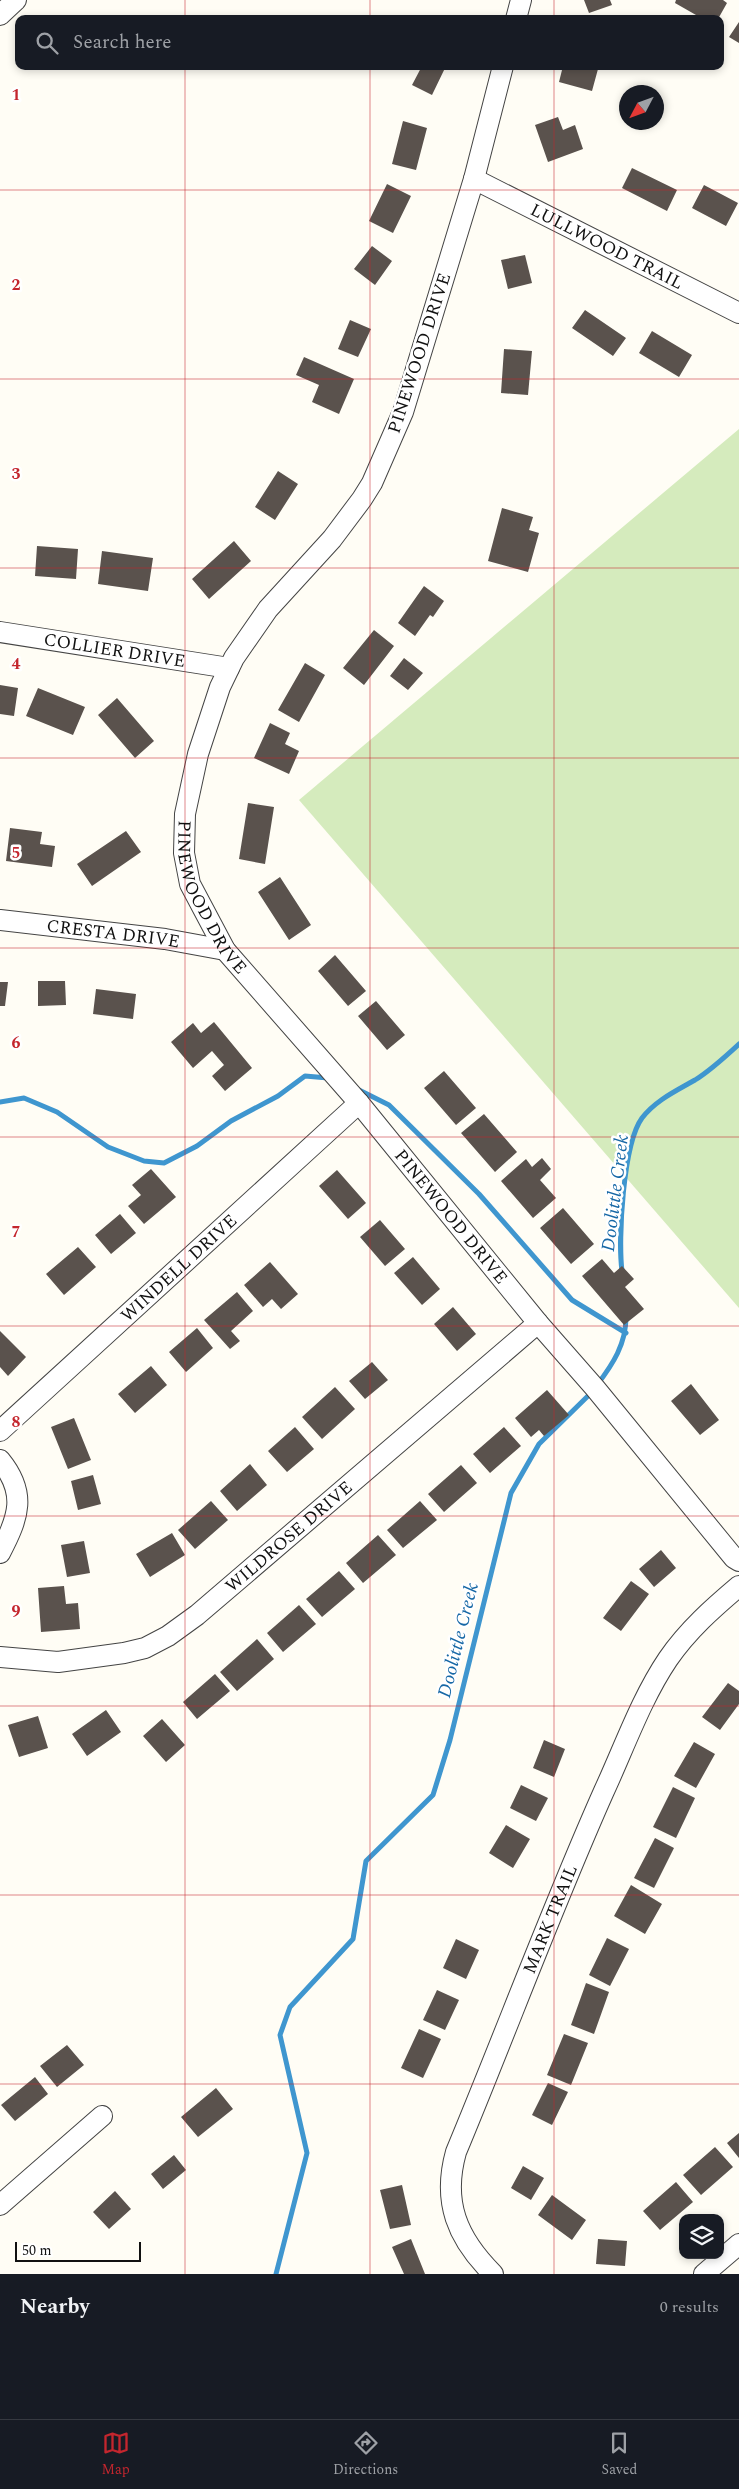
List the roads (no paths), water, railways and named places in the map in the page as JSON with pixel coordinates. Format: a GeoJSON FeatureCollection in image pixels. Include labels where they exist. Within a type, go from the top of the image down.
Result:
{"type":"FeatureCollection","features":[{"type":"Feature","properties":{"kind":"street"},"geometry":{"type":"LineString","coordinates":[[0,15],[16,0]]}},
{"type":"Feature","properties":{"kind":"street"},"geometry":{"type":"LineString","coordinates":[[517,15],[521,0]]}},
{"type":"Feature","properties":{"kind":"street","name":"PINEWOOD DRIVE"},"geometry":{"type":"LineString","coordinates":[[503,70],[474,179],[403,412],[372,483],[332,539],[268,609],[229,668],[220,687],[198,754],[186,814],[184,853],[190,884],[224,950],[359,1103],[538,1324],[595,1388],[734,1558],[739,1561]]}},
{"type":"Feature","properties":{"kind":"street","name":"LULLWOOD TRAIL"},"geometry":{"type":"LineString","coordinates":[[474,179],[739,313]]}},
{"type":"Feature","properties":{"kind":"street","name":"COLLIER DRIVE"},"geometry":{"type":"LineString","coordinates":[[0,632],[229,668]]}},
{"type":"Feature","properties":{"kind":"street","name":"CRESTA DRIVE"},"geometry":{"type":"LineString","coordinates":[[0,920],[165,939],[224,950]]}},
{"type":"Feature","properties":{"kind":"street","name":"WINDELL DRIVE"},"geometry":{"type":"LineString","coordinates":[[0,1431],[359,1103]]}},
{"type":"Feature","properties":{"kind":"street","name":"WILDROSE DRIVE"},"geometry":{"type":"LineString","coordinates":[[0,1657],[58,1662],[145,1648],[168,1636],[198,1615],[538,1324]]}},
{"type":"Feature","properties":{"kind":"street"},"geometry":{"type":"LineString","coordinates":[[0,1460],[17,1489],[18,1503],[8,1538],[0,1553]]}},
{"type":"Feature","properties":{"kind":"street","name":"MARK TRAIL"},"geometry":{"type":"LineString","coordinates":[[492,2274],[476,2258],[457,2225],[451,2197],[451,2169],[456,2152],[587,1830],[642,1706],[666,1661],[683,1638],[704,1616],[739,1586]]}},
{"type":"Feature","properties":{"kind":"street"},"geometry":{"type":"LineString","coordinates":[[0,2205],[102,2116]]}},
{"type":"Feature","properties":{"kind":"street"},"geometry":{"type":"LineString","coordinates":[[704,2274],[739,2244]]}},
{"type":"Feature","properties":{"kind":"waterway","name":"Doolittle Creek"},"geometry":{"type":"LineString","coordinates":[[622,1271],[621,1237],[626,1169],[630,1148],[642,1118],[660,1101],[707,1072],[739,1044]]}},
{"type":"Feature","properties":{"kind":"waterway"},"geometry":{"type":"LineString","coordinates":[[0,1102],[24,1098],[57,1112],[108,1147],[144,1161],[164,1163],[197,1146],[231,1121],[278,1096],[305,1076],[328,1078]]}},
{"type":"Feature","properties":{"kind":"waterway"},"geometry":{"type":"LineString","coordinates":[[357,1089],[389,1105],[479,1194],[572,1300],[626,1333]]}},
{"type":"Feature","properties":{"kind":"waterway","name":"Doolittle Creek"},"geometry":{"type":"LineString","coordinates":[[597,1385],[618,1353],[624,1336],[626,1317]]}},
{"type":"Feature","properties":{"kind":"waterway","name":"Doolittle Creek"},"geometry":{"type":"LineString","coordinates":[[276,2274],[307,2153],[280,2035],[290,2007],[353,1939],[366,1861],[433,1795],[450,1740],[511,1493],[539,1444],[592,1392]]}}]}
